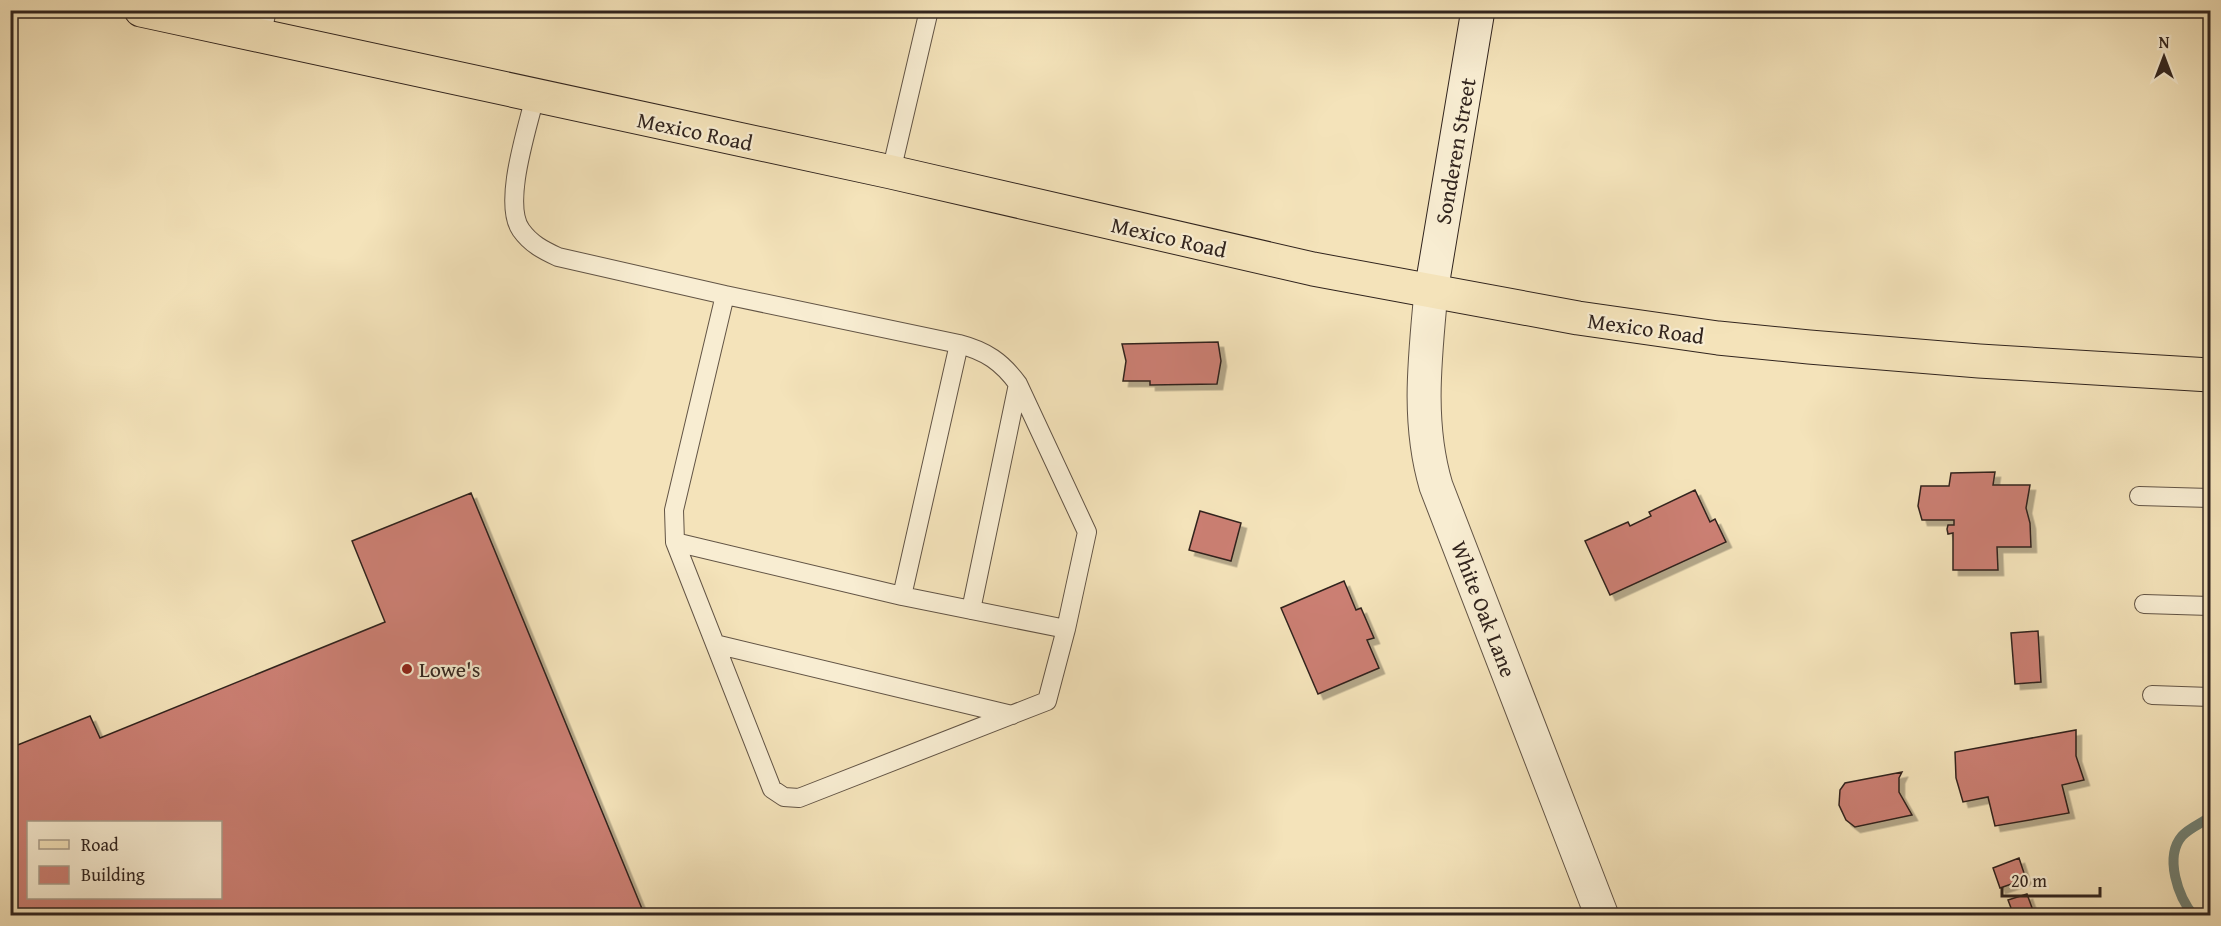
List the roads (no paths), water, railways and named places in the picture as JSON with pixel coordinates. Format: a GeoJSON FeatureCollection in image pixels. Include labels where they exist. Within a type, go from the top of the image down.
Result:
{"type":"FeatureCollection","features":[{"type":"Feature","properties":{"kind":"main road","name":"Mexico Road"},"geometry":{"type":"LineString","coordinates":[[141,10],[264,24],[535,96],[891,172],[1262,258],[1431,292],[1578,318],[1718,338],[1979,361],[2211,375]]}},
{"type":"Feature","properties":{"kind":"street","name":"Sonderen Street"},"geometry":{"type":"LineString","coordinates":[[1431,292],[1478,10]]}},
{"type":"Feature","properties":{"kind":"street","name":"White Oak Lane"},"geometry":{"type":"LineString","coordinates":[[1431,292],[1422,382],[1427,456],[1440,497],[1602,915]]}},
{"type":"Feature","properties":{"kind":"lane"},"geometry":{"type":"LineString","coordinates":[[891,172],[929,10]]}},
{"type":"Feature","properties":{"kind":"lane"},"geometry":{"type":"LineString","coordinates":[[535,96],[516,180],[513,207],[520,229],[535,246],[558,256],[725,295],[960,344],[982,350],[1004,365],[1018,384],[1088,532],[1047,701],[799,798],[784,797],[772,789],[675,542],[674,510],[725,295]]}},
{"type":"Feature","properties":{"kind":"lane"},"geometry":{"type":"LineString","coordinates":[[902,596],[960,344]]}},
{"type":"Feature","properties":{"kind":"lane"},"geometry":{"type":"LineString","coordinates":[[971,610],[1018,384]]}},
{"type":"Feature","properties":{"kind":"lane"},"geometry":{"type":"LineString","coordinates":[[2139,496],[2211,498]]}},
{"type":"Feature","properties":{"kind":"lane"},"geometry":{"type":"LineString","coordinates":[[675,542],[902,596],[1066,629]]}},
{"type":"Feature","properties":{"kind":"lane"},"geometry":{"type":"LineString","coordinates":[[2144,604],[2211,606]]}},
{"type":"Feature","properties":{"kind":"lane"},"geometry":{"type":"LineString","coordinates":[[716,644],[1012,715]]}},
{"type":"Feature","properties":{"kind":"lane"},"geometry":{"type":"LineString","coordinates":[[2152,695],[2211,697]]}},
{"type":"Feature","properties":{"kind":"waterway"},"geometry":{"type":"LineString","coordinates":[[2194,916],[2178,888],[2174,855],[2182,836],[2210,817]]}},
{"type":"Feature","properties":{"kind":"place","name":"Lowe's"},"geometry":{"type":"Point","coordinates":[407,669]}}]}
